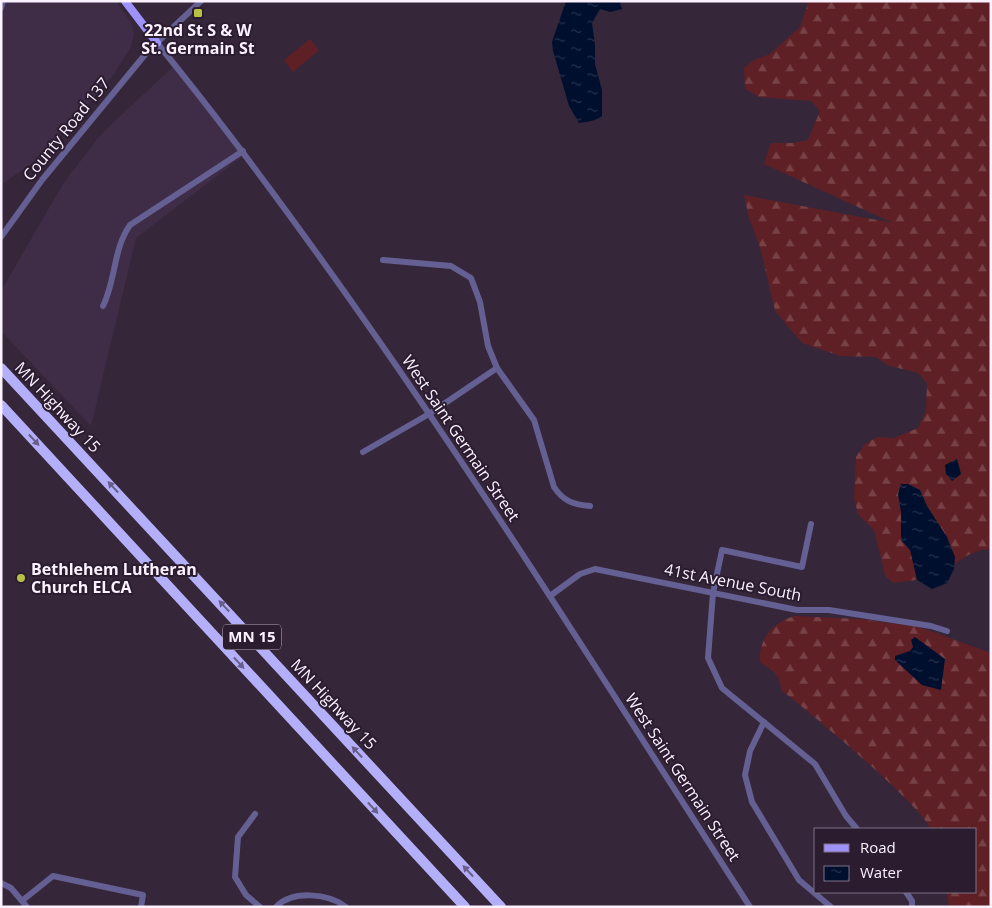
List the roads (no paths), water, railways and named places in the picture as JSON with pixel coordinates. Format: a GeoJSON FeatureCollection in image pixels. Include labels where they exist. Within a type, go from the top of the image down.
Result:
{"type":"FeatureCollection","features":[{"type":"Feature","properties":{"kind":"highway","name":"MN Highway 15"},"geometry":{"type":"LineString","coordinates":[[1,368],[501,907]]}},
{"type":"Feature","properties":{"kind":"highway","name":"MN 15"},"geometry":{"type":"LineString","coordinates":[[1,405],[464,907]]}},
{"type":"Feature","properties":{"kind":"main road","name":"West Saint Germain Street"},"geometry":{"type":"LineString","coordinates":[[125,1],[157,43]]}},
{"type":"Feature","properties":{"kind":"street"},"geometry":{"type":"LineString","coordinates":[[1,8],[3,1]]}},
{"type":"Feature","properties":{"kind":"street","name":"County Road 137"},"geometry":{"type":"LineString","coordinates":[[1,237],[42,180],[157,43],[201,1]]}},
{"type":"Feature","properties":{"kind":"street","name":"West Saint Germain Street"},"geometry":{"type":"LineString","coordinates":[[157,43],[220,119],[430,414],[550,596],[750,907]]}},
{"type":"Feature","properties":{"kind":"street"},"geometry":{"type":"LineString","coordinates":[[103,306],[108,296],[121,237],[130,225],[243,151]]}},
{"type":"Feature","properties":{"kind":"street"},"geometry":{"type":"LineString","coordinates":[[383,260],[450,266],[471,278],[480,302],[488,346],[497,368],[534,420],[554,487],[560,496],[576,505],[590,506]]}},
{"type":"Feature","properties":{"kind":"street"},"geometry":{"type":"LineString","coordinates":[[363,452],[430,414],[497,368]]}},
{"type":"Feature","properties":{"kind":"street"},"geometry":{"type":"LineString","coordinates":[[811,524],[802,567],[722,550],[713,593],[708,658],[722,688],[815,764],[846,816],[856,828]]}},
{"type":"Feature","properties":{"kind":"street","name":"41st Avenue South"},"geometry":{"type":"LineString","coordinates":[[550,596],[580,574],[595,569],[797,610],[829,610],[931,626],[947,631]]}},
{"type":"Feature","properties":{"kind":"street"},"geometry":{"type":"LineString","coordinates":[[764,722],[750,751],[745,775],[752,802],[799,880],[830,907]]}},
{"type":"Feature","properties":{"kind":"street"},"geometry":{"type":"LineString","coordinates":[[255,814],[238,837],[235,878],[246,895],[260,907]]}},
{"type":"Feature","properties":{"kind":"street"},"geometry":{"type":"LineString","coordinates":[[23,900],[53,876],[143,895],[141,907]]}},
{"type":"Feature","properties":{"kind":"street"},"geometry":{"type":"LineString","coordinates":[[1,883],[23,900],[27,907]]}},
{"type":"Feature","properties":{"kind":"street"},"geometry":{"type":"LineString","coordinates":[[907,893],[912,901],[912,907]]}},
{"type":"Feature","properties":{"kind":"street"},"geometry":{"type":"LineString","coordinates":[[276,907],[308,894],[337,900],[346,907]]}},
{"type":"Feature","properties":{"kind":"water"},"geometry":{"type":"Polygon","coordinates":[[[566,1],[620,1],[622,9],[610,12],[600,9],[592,23],[595,64],[602,90],[602,116],[579,123],[569,106],[552,42],[566,1]]]}},
{"type":"Feature","properties":{"kind":"water"},"geometry":{"type":"Polygon","coordinates":[[[957,459],[961,474],[952,481],[946,474],[945,465],[957,459]]]}},
{"type":"Feature","properties":{"kind":"water"},"geometry":{"type":"Polygon","coordinates":[[[901,484],[908,484],[920,490],[927,506],[947,537],[955,557],[954,569],[947,583],[932,589],[917,580],[910,550],[901,540],[901,512],[898,494],[901,484]]]}},
{"type":"Feature","properties":{"kind":"water"},"geometry":{"type":"Polygon","coordinates":[[[915,637],[945,659],[941,690],[922,685],[895,660],[895,656],[910,651],[913,647],[911,640],[915,637]]]}},
{"type":"Feature","properties":{"kind":"place","name":"22nd St S & W St. Germain St"},"geometry":{"type":"Point","coordinates":[198,13]}},
{"type":"Feature","properties":{"kind":"place","name":"Bethlehem Lutheran Church ELCA"},"geometry":{"type":"Point","coordinates":[21,578]}}]}
